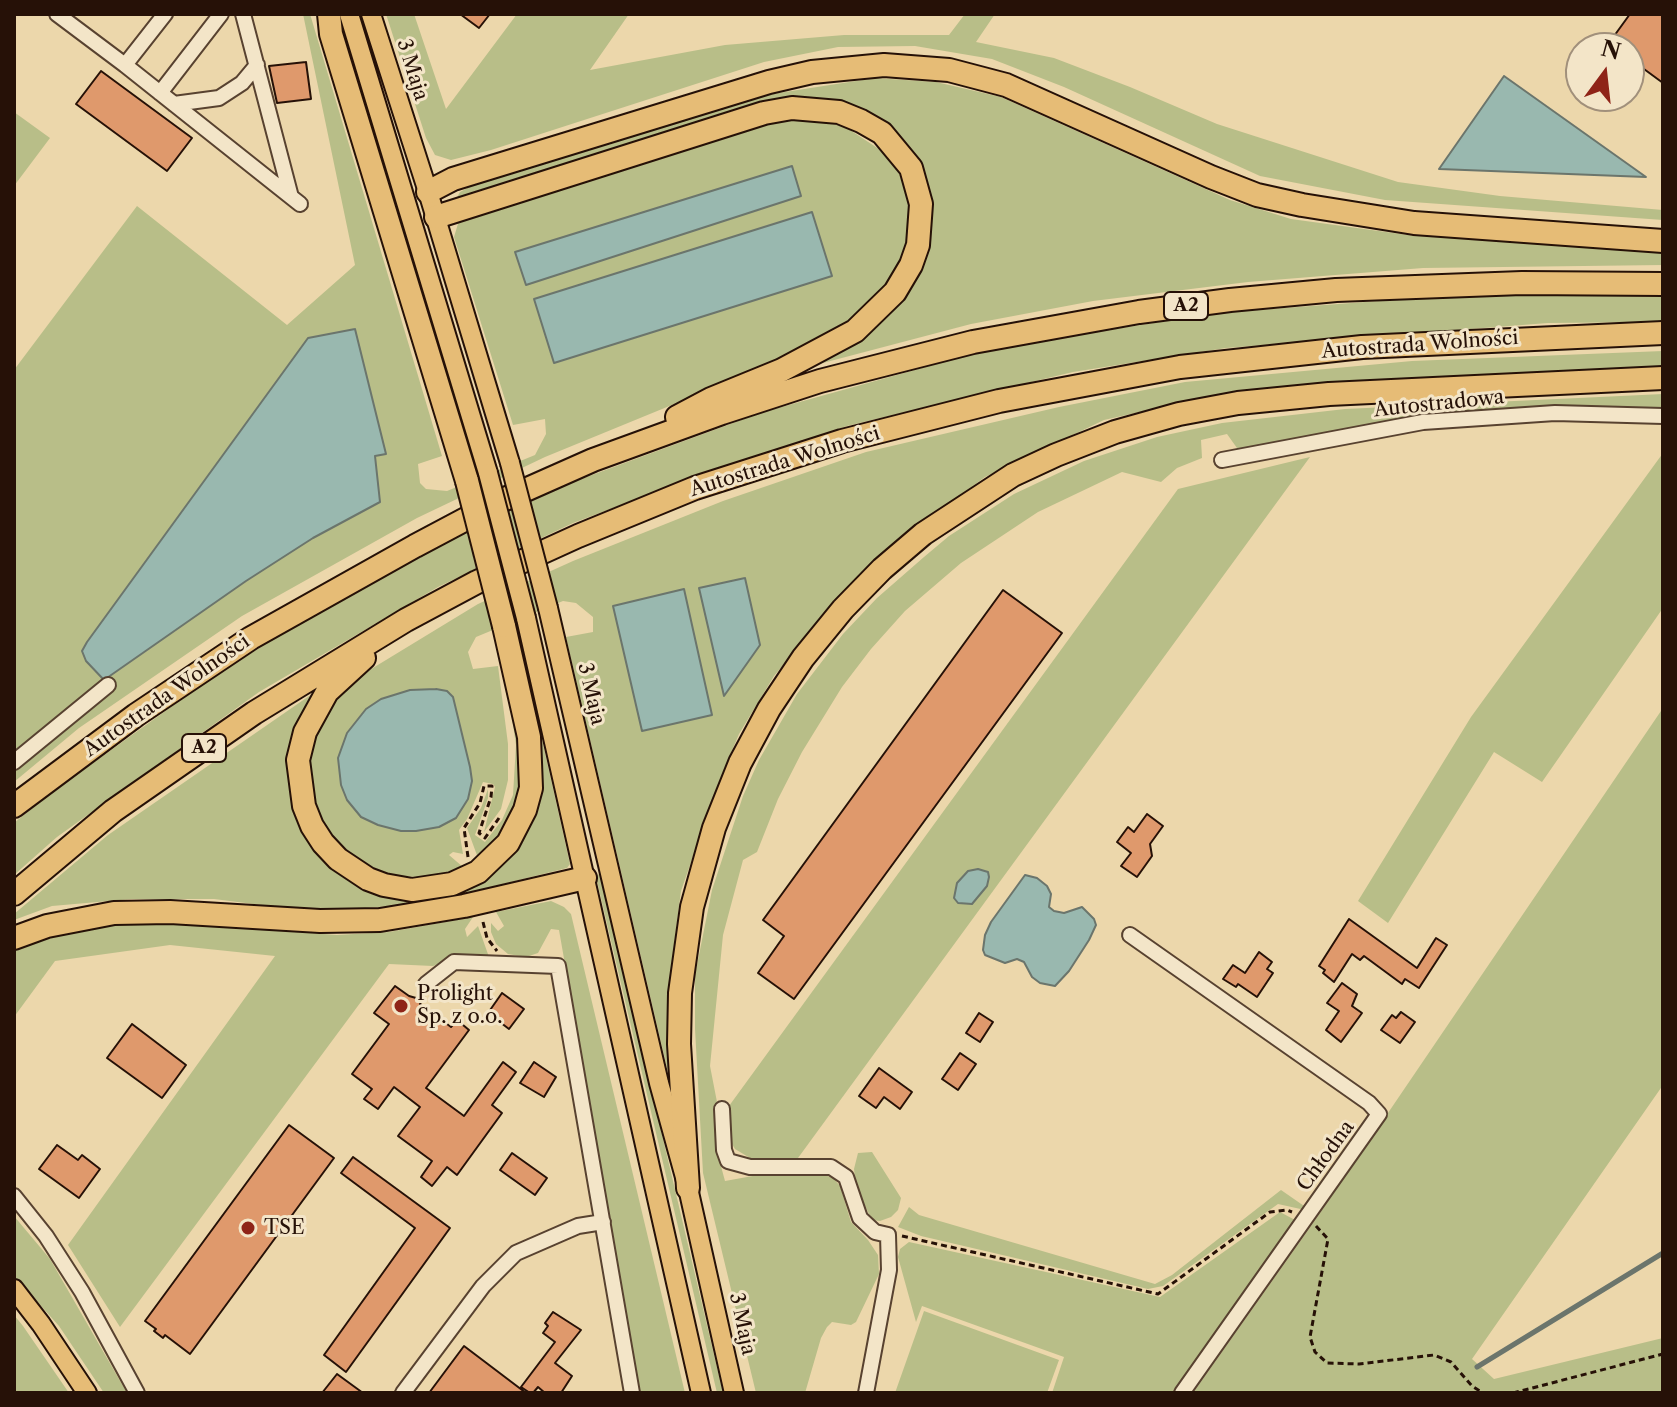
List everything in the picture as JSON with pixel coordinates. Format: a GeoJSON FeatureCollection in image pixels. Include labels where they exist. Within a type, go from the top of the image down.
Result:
{"type":"FeatureCollection","features":[{"type":"Feature","properties":{"kind":"highway"},"geometry":{"type":"LineString","coordinates":[[329,14],[331,34],[478,477],[504,626],[532,758],[531,788],[525,810],[508,843],[478,872],[452,884],[412,890],[368,879],[338,859],[312,826],[304,806],[298,773],[305,732],[327,692],[406,620]]}},
{"type":"Feature","properties":{"kind":"highway"},"geometry":{"type":"LineString","coordinates":[[428,192],[453,179],[740,90],[812,72],[884,65],[949,70],[1006,85],[1211,177],[1272,198],[1414,223],[1663,241]]}},
{"type":"Feature","properties":{"kind":"highway"},"geometry":{"type":"LineString","coordinates":[[436,217],[623,155],[764,113],[792,108],[839,112],[861,121],[882,133],[911,168],[921,204],[918,245],[911,265],[895,292],[873,315],[855,331],[782,370],[711,399],[593,460]]}},
{"type":"Feature","properties":{"kind":"highway","name":"Autostrada Wolności"},"geometry":{"type":"LineString","coordinates":[[14,806],[136,715],[251,638],[429,538],[496,503],[593,460],[820,381],[973,342],[1053,326],[1215,302],[1336,290],[1522,283],[1663,284]]}},
{"type":"Feature","properties":{"kind":"highway","name":"Autostrada Wolności"},"geometry":{"type":"LineString","coordinates":[[14,894],[126,802],[254,713],[406,620],[477,582],[695,488],[842,441],[999,401],[1180,367],[1362,347],[1663,333]]}},
{"type":"Feature","properties":{"kind":"highway"},"geometry":{"type":"LineString","coordinates":[[688,1188],[679,1044],[680,993],[692,907],[714,828],[740,763],[769,709],[803,658],[843,609],[882,569],[923,534],[990,489],[1056,455],[1115,432],[1179,414],[1238,403],[1329,394],[1663,378]]}},
{"type":"Feature","properties":{"kind":"highway"},"geometry":{"type":"LineString","coordinates":[[14,938],[47,926],[114,913],[170,912],[320,921],[380,920],[464,906],[585,878]]}},
{"type":"Feature","properties":{"kind":"main road"},"geometry":{"type":"LineString","coordinates":[[349,14],[410,213],[478,477],[526,618],[701,1393]]}},
{"type":"Feature","properties":{"kind":"main road","name":"3 Maja"},"geometry":{"type":"LineString","coordinates":[[371,14],[510,463],[548,608],[659,1083],[688,1188],[734,1393]]}},
{"type":"Feature","properties":{"kind":"main road"},"geometry":{"type":"LineString","coordinates":[[410,213],[428,192]]}},
{"type":"Feature","properties":{"kind":"main road"},"geometry":{"type":"LineString","coordinates":[[410,213],[436,217]]}},
{"type":"Feature","properties":{"kind":"main road"},"geometry":{"type":"LineString","coordinates":[[585,878],[603,838]]}},
{"type":"Feature","properties":{"kind":"main road"},"geometry":{"type":"LineString","coordinates":[[14,1289],[87,1393]]}},
{"type":"Feature","properties":{"kind":"street"},"geometry":{"type":"LineString","coordinates":[[57,14],[296,200],[243,14]]}},
{"type":"Feature","properties":{"kind":"street"},"geometry":{"type":"LineString","coordinates":[[125,65],[165,14]]}},
{"type":"Feature","properties":{"kind":"street"},"geometry":{"type":"LineString","coordinates":[[160,93],[221,14]]}},
{"type":"Feature","properties":{"kind":"street"},"geometry":{"type":"LineString","coordinates":[[174,104],[219,98],[242,83],[257,65]]}},
{"type":"Feature","properties":{"kind":"street","name":"Autostradowa"},"geometry":{"type":"LineString","coordinates":[[1222,460],[1423,422],[1555,413],[1663,416]]}},
{"type":"Feature","properties":{"kind":"street"},"geometry":{"type":"LineString","coordinates":[[14,762],[108,685]]}},
{"type":"Feature","properties":{"kind":"street","name":"Chłodna"},"geometry":{"type":"LineString","coordinates":[[1130,935],[1369,1103],[1379,1114],[1182,1393]]}},
{"type":"Feature","properties":{"kind":"street"},"geometry":{"type":"LineString","coordinates":[[426,984],[454,962],[558,966],[632,1393]]}},
{"type":"Feature","properties":{"kind":"street"},"geometry":{"type":"LineString","coordinates":[[722,1109],[724,1150],[728,1161],[750,1167],[831,1167],[846,1177],[860,1218],[875,1232],[888,1235],[888,1279],[866,1393]]}},
{"type":"Feature","properties":{"kind":"street"},"geometry":{"type":"LineString","coordinates":[[14,1196],[46,1236],[82,1292],[137,1393]]}},
{"type":"Feature","properties":{"kind":"street"},"geometry":{"type":"LineString","coordinates":[[403,1393],[483,1286],[516,1253],[578,1226],[603,1222]]}},
{"type":"Feature","properties":{"kind":"path"},"geometry":{"type":"LineString","coordinates":[[469,861],[464,828],[480,803],[484,786],[492,786],[491,797],[479,833],[485,838],[502,814]]}},
{"type":"Feature","properties":{"kind":"path"},"geometry":{"type":"LineString","coordinates":[[483,922],[487,938],[508,965]]}},
{"type":"Feature","properties":{"kind":"path"},"geometry":{"type":"LineString","coordinates":[[888,1235],[1158,1294],[1270,1212],[1287,1210],[1306,1218],[1328,1239],[1310,1337],[1315,1352],[1327,1363],[1434,1355],[1451,1362],[1472,1386],[1483,1393]]}},
{"type":"Feature","properties":{"kind":"path"},"geometry":{"type":"LineString","coordinates":[[1513,1393],[1663,1354]]}},
{"type":"Feature","properties":{"kind":"green space"},"geometry":{"type":"Polygon","coordinates":[[[303,14],[310,14],[442,456],[418,464],[420,483],[426,489],[447,491],[535,455],[546,434],[545,419],[513,425],[454,237],[460,217],[767,122],[816,119],[847,128],[888,155],[898,170],[912,209],[908,247],[895,277],[878,301],[837,332],[745,375],[545,457],[417,518],[242,616],[79,728],[14,782],[14,370],[137,206],[287,325],[355,265],[303,14]],[[811,213],[535,299],[554,362],[831,276],[811,213]],[[355,329],[308,338],[87,642],[82,651],[104,680],[246,581],[313,538],[380,502],[375,456],[386,454],[355,329]]]}},
{"type":"Feature","properties":{"kind":"green space"},"geometry":{"type":"Polygon","coordinates":[[[386,14],[414,14],[446,109],[517,14],[629,14],[590,70],[725,45],[844,35],[949,35],[965,14],[995,14],[976,42],[1054,58],[1217,124],[1398,182],[1500,196],[1663,210],[1663,220],[1385,200],[1260,176],[1064,87],[992,59],[915,46],[838,47],[764,62],[491,150],[451,160],[435,155],[426,138],[386,14]]]}},
{"type":"Feature","properties":{"kind":"green space"},"geometry":{"type":"Polygon","coordinates":[[[875,78],[936,82],[1001,97],[1230,200],[1291,219],[1408,235],[1663,251],[1663,265],[1423,268],[1248,282],[1093,301],[971,324],[800,369],[851,342],[889,315],[915,280],[926,252],[921,172],[909,148],[881,120],[854,105],[821,99],[783,101],[456,199],[460,192],[471,186],[772,94],[875,78]]]}},
{"type":"Feature","properties":{"kind":"green space"},"geometry":{"type":"Polygon","coordinates":[[[14,112],[50,138],[14,186],[14,112]]]}},
{"type":"Feature","properties":{"kind":"green space"},"geometry":{"type":"Polygon","coordinates":[[[1473,294],[1663,294],[1663,322],[1548,323],[1226,348],[1073,372],[847,426],[712,471],[573,523],[438,587],[259,692],[57,837],[14,875],[14,823],[210,679],[334,601],[447,539],[573,482],[760,413],[994,348],[1217,313],[1473,294]]]}},
{"type":"Feature","properties":{"kind":"green space"},"geometry":{"type":"Polygon","coordinates":[[[1663,351],[1663,367],[1368,380],[1216,395],[1104,420],[985,477],[892,546],[842,594],[774,676],[739,734],[681,891],[671,968],[670,1081],[566,637],[593,632],[593,617],[576,603],[563,601],[476,637],[468,652],[473,669],[498,666],[508,744],[508,780],[501,809],[484,832],[495,787],[483,782],[459,830],[463,854],[453,852],[449,855],[463,867],[445,874],[397,876],[361,865],[325,829],[309,780],[310,757],[315,732],[335,701],[363,674],[478,604],[573,561],[723,501],[866,452],[1059,407],[1185,382],[1412,361],[1663,351]],[[410,690],[381,699],[338,758],[341,785],[347,800],[361,817],[378,825],[416,831],[439,827],[456,818],[472,781],[453,697],[410,690]]]}},
{"type":"Feature","properties":{"kind":"green space"},"geometry":{"type":"Polygon","coordinates":[[[1663,394],[1663,413],[1562,411],[1244,448],[1237,448],[1227,434],[1201,440],[1202,458],[1177,468],[1161,482],[1122,472],[1038,512],[961,563],[905,611],[842,687],[802,752],[778,799],[757,852],[743,860],[723,935],[710,1066],[717,1102],[716,1148],[725,1181],[786,1170],[817,1171],[834,1179],[840,1186],[851,1222],[878,1255],[879,1274],[856,1322],[851,1325],[832,1322],[827,1327],[805,1393],[756,1393],[703,1173],[695,975],[712,890],[743,796],[759,760],[797,694],[843,634],[877,598],[949,536],[1014,494],[1084,461],[1157,437],[1222,423],[1345,409],[1663,394]]]}},
{"type":"Feature","properties":{"kind":"green space"},"geometry":{"type":"Polygon","coordinates":[[[1663,453],[1663,608],[1542,782],[1494,752],[1388,923],[1358,901],[1471,717],[1663,453]]]}},
{"type":"Feature","properties":{"kind":"green space"},"geometry":{"type":"Polygon","coordinates":[[[1310,457],[798,1158],[750,1158],[735,1149],[728,1137],[729,1106],[1178,489],[1310,457]]]}},
{"type":"Feature","properties":{"kind":"green space"},"geometry":{"type":"Polygon","coordinates":[[[507,685],[522,746],[521,793],[505,831],[478,858],[467,828],[481,808],[488,789],[488,798],[475,835],[485,842],[502,820],[513,795],[516,745],[507,685]]]}},
{"type":"Feature","properties":{"kind":"green space"},"geometry":{"type":"Polygon","coordinates":[[[312,694],[292,738],[288,769],[293,803],[369,889],[501,864],[524,837],[537,805],[543,775],[541,735],[570,864],[567,868],[459,895],[405,905],[293,909],[214,899],[132,899],[52,906],[14,920],[14,914],[108,835],[312,694]]]}},
{"type":"Feature","properties":{"kind":"green space"},"geometry":{"type":"Polygon","coordinates":[[[1663,708],[1663,1085],[1472,1359],[1494,1379],[1663,1338],[1663,1393],[1193,1393],[1318,1216],[1663,708]]]}},
{"type":"Feature","properties":{"kind":"green space"},"geometry":{"type":"Polygon","coordinates":[[[598,874],[601,876],[723,1393],[717,1393],[596,877],[598,874]]]}},
{"type":"Feature","properties":{"kind":"green space"},"geometry":{"type":"Polygon","coordinates":[[[551,901],[571,914],[685,1393],[640,1393],[559,930],[551,929],[538,953],[526,957],[508,954],[496,944],[491,932],[491,923],[498,931],[504,926],[496,912],[551,901]]]}},
{"type":"Feature","properties":{"kind":"green space"},"geometry":{"type":"Polygon","coordinates":[[[473,917],[465,929],[467,937],[478,926],[489,957],[449,960],[433,966],[389,964],[120,1327],[68,1245],[275,956],[170,945],[55,961],[14,1017],[14,949],[61,933],[118,925],[208,925],[337,935],[389,932],[473,917]]]}},
{"type":"Feature","properties":{"kind":"green space"},"geometry":{"type":"Polygon","coordinates":[[[872,1152],[901,1198],[898,1210],[880,1221],[872,1220],[856,1188],[854,1169],[858,1153],[872,1152]]]}},
{"type":"Feature","properties":{"kind":"green space"},"geometry":{"type":"Polygon","coordinates":[[[1281,1190],[1307,1208],[1278,1204],[1163,1286],[1148,1289],[921,1236],[898,1227],[909,1207],[919,1215],[1155,1284],[1172,1275],[1281,1190]]]}},
{"type":"Feature","properties":{"kind":"green space"},"geometry":{"type":"Polygon","coordinates":[[[1280,1212],[1297,1221],[1172,1393],[1052,1393],[1064,1357],[922,1306],[916,1322],[898,1257],[900,1249],[909,1242],[1160,1297],[1280,1212]]]}},
{"type":"Feature","properties":{"kind":"green space"},"geometry":{"type":"Polygon","coordinates":[[[14,1216],[50,1259],[127,1393],[104,1393],[59,1326],[14,1276],[14,1216]]]}},
{"type":"Feature","properties":{"kind":"green space"},"geometry":{"type":"Polygon","coordinates":[[[924,1311],[1059,1360],[1047,1393],[895,1393],[924,1311]]]}},
{"type":"Feature","properties":{"kind":"green space"},"geometry":{"type":"Polygon","coordinates":[[[14,1315],[23,1326],[69,1393],[14,1393],[14,1315]]]}},
{"type":"Feature","properties":{"kind":"water"},"geometry":{"type":"Polygon","coordinates":[[[1504,76],[1646,177],[1439,169],[1504,76]]]}},
{"type":"Feature","properties":{"kind":"water"},"geometry":{"type":"Polygon","coordinates":[[[792,166],[801,196],[526,285],[515,252],[792,166]]]}},
{"type":"Feature","properties":{"kind":"water"},"geometry":{"type":"Polygon","coordinates":[[[812,212],[832,276],[554,363],[534,299],[812,212]]]}},
{"type":"Feature","properties":{"kind":"water"},"geometry":{"type":"Polygon","coordinates":[[[355,329],[386,454],[375,456],[380,502],[313,538],[246,581],[104,680],[86,661],[82,651],[87,642],[308,338],[355,329]]]}},
{"type":"Feature","properties":{"kind":"water"},"geometry":{"type":"Polygon","coordinates":[[[745,578],[760,645],[724,696],[699,588],[745,578]]]}},
{"type":"Feature","properties":{"kind":"water"},"geometry":{"type":"Polygon","coordinates":[[[684,589],[712,715],[642,731],[613,606],[684,589]]]}},
{"type":"Feature","properties":{"kind":"water"},"geometry":{"type":"Polygon","coordinates":[[[410,690],[447,691],[453,697],[470,767],[472,781],[468,799],[456,818],[439,827],[416,831],[401,831],[361,817],[347,800],[341,785],[338,758],[347,733],[366,709],[381,699],[410,690]]]}},
{"type":"Feature","properties":{"kind":"water"},"geometry":{"type":"Polygon","coordinates":[[[978,869],[988,872],[987,886],[972,904],[958,903],[954,898],[957,883],[968,871],[978,869]]]}},
{"type":"Feature","properties":{"kind":"water"},"geometry":{"type":"Polygon","coordinates":[[[1025,875],[1037,878],[1047,886],[1051,894],[1049,907],[1054,911],[1064,913],[1082,907],[1096,925],[1069,971],[1055,986],[1040,983],[1032,977],[1024,962],[1017,959],[1005,963],[985,955],[983,950],[991,922],[1025,875]]]}},
{"type":"Feature","properties":{"kind":"building"},"geometry":{"type":"Polygon","coordinates":[[[460,14],[490,14],[479,28],[460,14]]]}},
{"type":"Feature","properties":{"kind":"building"},"geometry":{"type":"Polygon","coordinates":[[[1630,14],[1663,14],[1663,83],[1645,70],[1645,32],[1617,32],[1630,14]]]}},
{"type":"Feature","properties":{"kind":"building"},"geometry":{"type":"Polygon","coordinates":[[[306,62],[311,99],[277,103],[269,66],[306,62]]]}},
{"type":"Feature","properties":{"kind":"building"},"geometry":{"type":"Polygon","coordinates":[[[101,71],[192,138],[167,171],[76,104],[101,71]]]}},
{"type":"Feature","properties":{"kind":"building"},"geometry":{"type":"Polygon","coordinates":[[[1003,590],[1062,633],[794,999],[758,973],[784,936],[763,920],[1003,590]]]}},
{"type":"Feature","properties":{"kind":"building"},"geometry":{"type":"Polygon","coordinates":[[[1147,814],[1163,826],[1150,844],[1152,856],[1137,877],[1121,866],[1131,853],[1117,842],[1128,827],[1134,832],[1147,814]]]}},
{"type":"Feature","properties":{"kind":"building"},"geometry":{"type":"Polygon","coordinates":[[[1349,919],[1417,968],[1436,938],[1447,945],[1419,988],[1405,979],[1402,984],[1364,956],[1360,960],[1352,954],[1334,982],[1319,966],[1349,919]]]}},
{"type":"Feature","properties":{"kind":"building"},"geometry":{"type":"Polygon","coordinates":[[[1259,952],[1272,962],[1267,969],[1273,973],[1257,997],[1238,984],[1236,987],[1223,979],[1233,965],[1245,973],[1259,952]]]}},
{"type":"Feature","properties":{"kind":"building"},"geometry":{"type":"Polygon","coordinates":[[[1342,983],[1357,994],[1352,1006],[1362,1013],[1341,1042],[1326,1030],[1339,1011],[1327,1003],[1342,983]]]}},
{"type":"Feature","properties":{"kind":"building"},"geometry":{"type":"Polygon","coordinates":[[[395,986],[416,998],[451,1027],[457,1020],[469,1030],[426,1088],[464,1116],[503,1062],[516,1072],[492,1105],[502,1113],[457,1175],[447,1167],[432,1186],[421,1177],[432,1161],[398,1136],[420,1107],[394,1087],[378,1109],[364,1099],[372,1089],[352,1074],[389,1024],[374,1013],[395,986]]]}},
{"type":"Feature","properties":{"kind":"building"},"geometry":{"type":"Polygon","coordinates":[[[502,993],[524,1009],[509,1029],[488,1013],[502,993]]]}},
{"type":"Feature","properties":{"kind":"building"},"geometry":{"type":"Polygon","coordinates":[[[1401,1012],[1415,1022],[1400,1043],[1381,1030],[1392,1015],[1396,1018],[1401,1012]]]}},
{"type":"Feature","properties":{"kind":"building"},"geometry":{"type":"Polygon","coordinates":[[[979,1013],[993,1022],[980,1042],[966,1033],[979,1013]]]}},
{"type":"Feature","properties":{"kind":"building"},"geometry":{"type":"Polygon","coordinates":[[[132,1024],[186,1065],[162,1098],[107,1058],[132,1024]]]}},
{"type":"Feature","properties":{"kind":"building"},"geometry":{"type":"Polygon","coordinates":[[[960,1053],[976,1064],[958,1090],[942,1079],[960,1053]]]}},
{"type":"Feature","properties":{"kind":"building"},"geometry":{"type":"Polygon","coordinates":[[[534,1062],[556,1077],[544,1097],[520,1083],[534,1062]]]}},
{"type":"Feature","properties":{"kind":"building"},"geometry":{"type":"Polygon","coordinates":[[[879,1068],[912,1092],[900,1109],[884,1097],[876,1108],[859,1096],[879,1068]]]}},
{"type":"Feature","properties":{"kind":"building","name":"TSE"},"geometry":{"type":"Polygon","coordinates":[[[289,1125],[334,1158],[190,1354],[165,1335],[163,1338],[145,1321],[289,1125]]]}},
{"type":"Feature","properties":{"kind":"building"},"geometry":{"type":"Polygon","coordinates":[[[57,1145],[78,1160],[82,1155],[100,1169],[79,1198],[39,1169],[57,1145]]]}},
{"type":"Feature","properties":{"kind":"building"},"geometry":{"type":"Polygon","coordinates":[[[512,1153],[547,1178],[535,1195],[500,1170],[512,1153]]]}},
{"type":"Feature","properties":{"kind":"building"},"geometry":{"type":"Polygon","coordinates":[[[353,1157],[450,1228],[346,1372],[324,1355],[415,1228],[341,1173],[353,1157]]]}},
{"type":"Feature","properties":{"kind":"building"},"geometry":{"type":"Polygon","coordinates":[[[553,1312],[581,1330],[555,1363],[572,1376],[561,1393],[545,1393],[538,1387],[530,1393],[521,1387],[555,1342],[543,1333],[548,1326],[545,1323],[553,1312]]]}},
{"type":"Feature","properties":{"kind":"building"},"geometry":{"type":"Polygon","coordinates":[[[464,1346],[497,1371],[526,1393],[429,1393],[464,1346]]]}},
{"type":"Feature","properties":{"kind":"building"},"geometry":{"type":"Polygon","coordinates":[[[337,1374],[363,1393],[322,1393],[337,1374]]]}},
{"type":"Feature","properties":{"kind":"waterway"},"geometry":{"type":"LineString","coordinates":[[1477,1367],[1663,1253]]}},
{"type":"Feature","properties":{"kind":"place","name":"Prolight Sp. z o.o."},"geometry":{"type":"Point","coordinates":[401,1006]}},
{"type":"Feature","properties":{"kind":"place","name":"TSE"},"geometry":{"type":"Point","coordinates":[248,1228]}}]}
